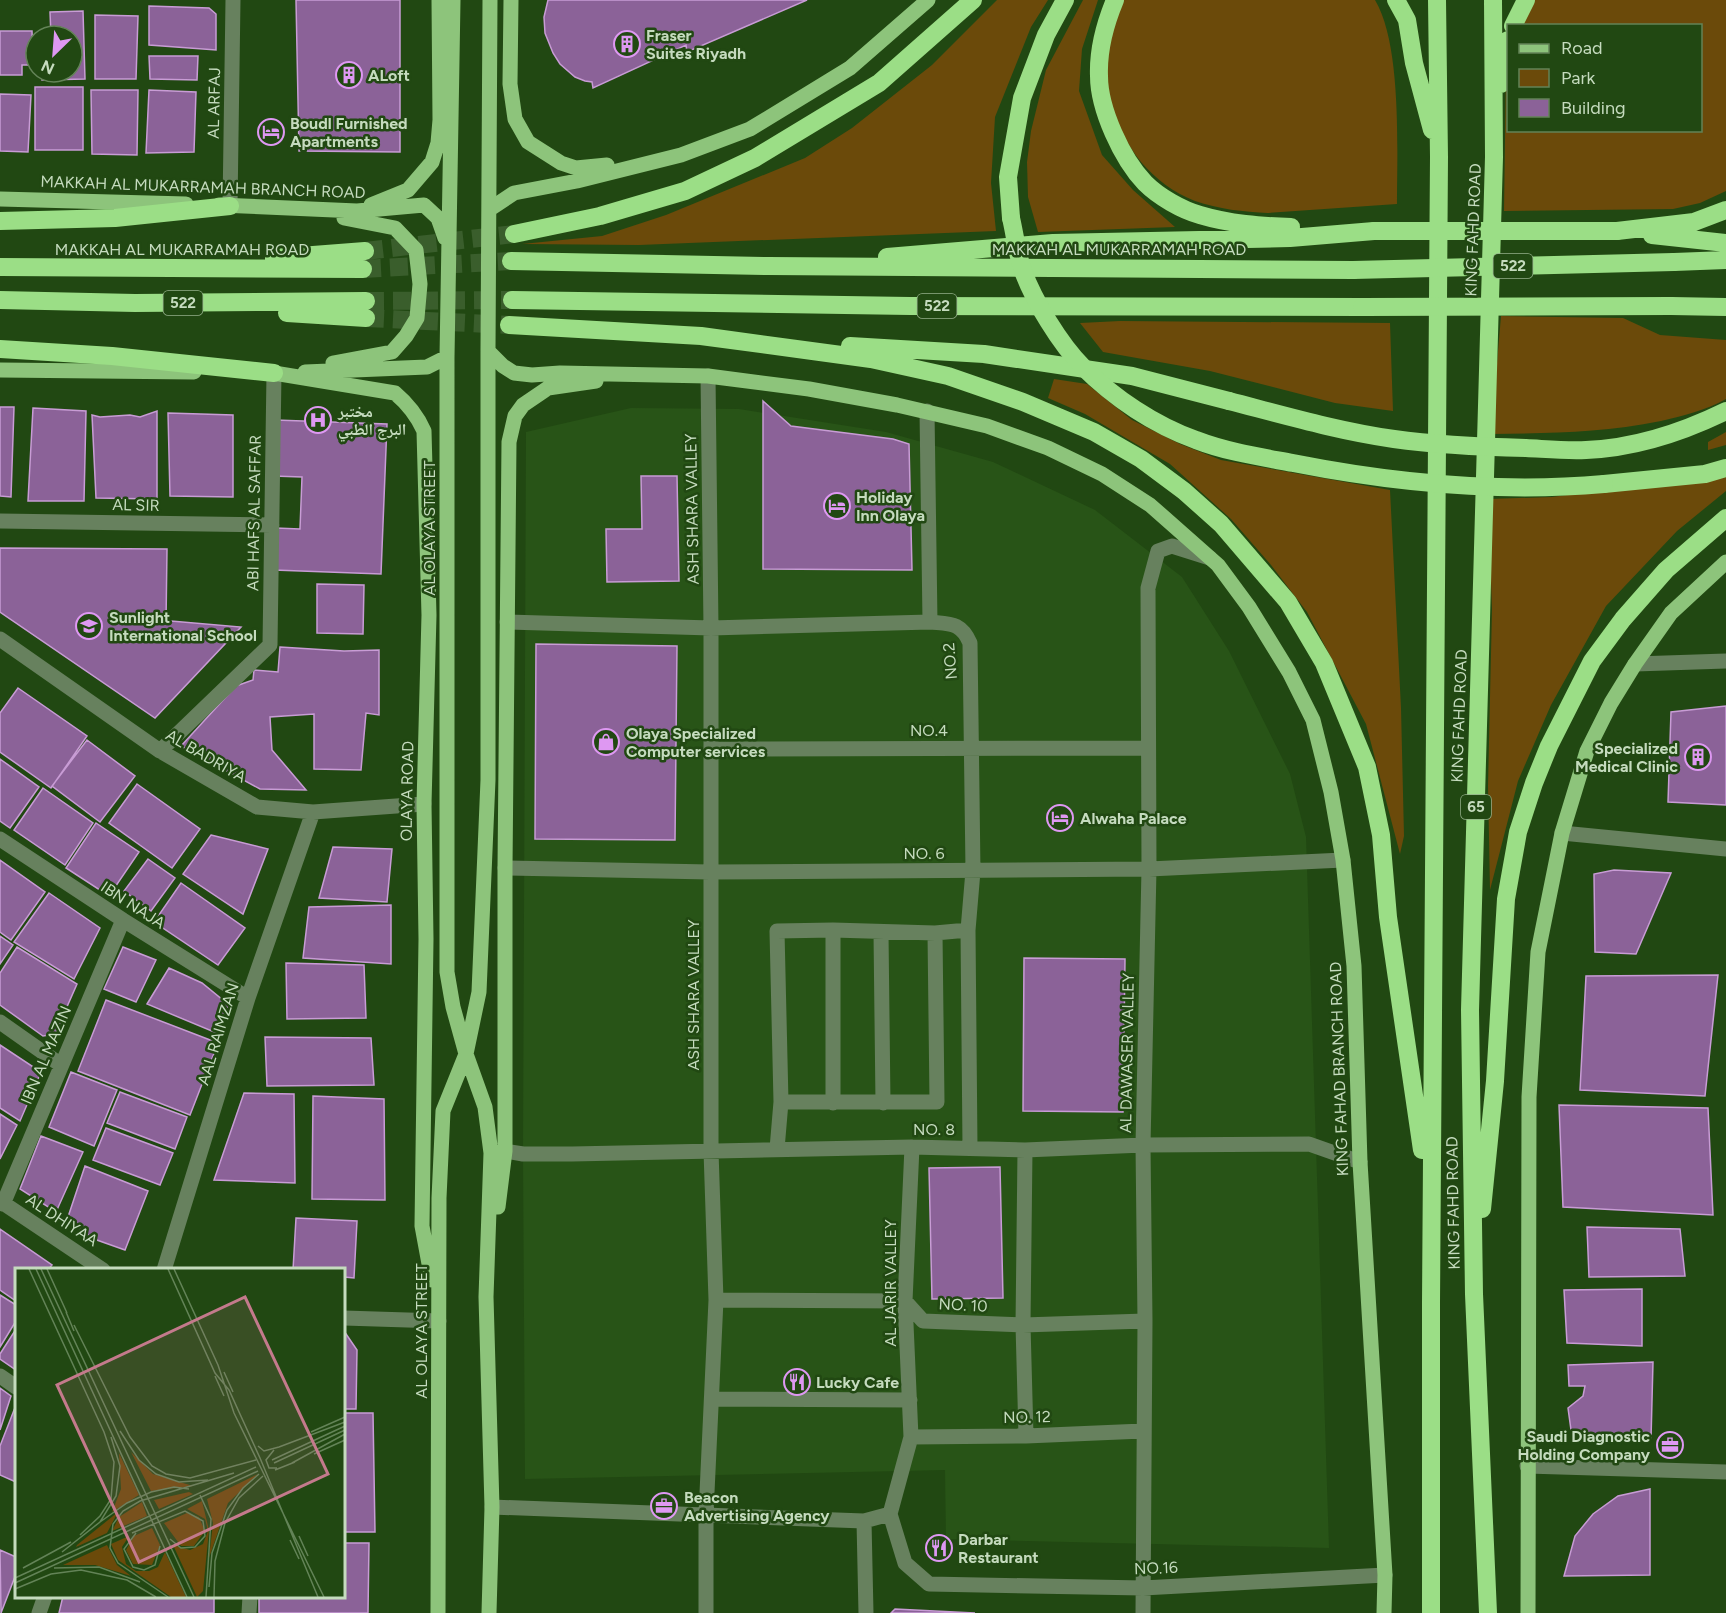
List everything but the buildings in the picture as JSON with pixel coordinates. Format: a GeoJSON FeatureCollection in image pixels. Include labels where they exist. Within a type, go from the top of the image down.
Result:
{"type":"FeatureCollection","features":[{"type":"Feature","properties":{"kind":"highway"},"geometry":{"type":"LineString","coordinates":[[514,234],[600,216],[685,191],[755,158],[879,83],[973,0]]}},
{"type":"Feature","properties":{"kind":"highway"},"geometry":{"type":"LineString","coordinates":[[1065,0],[1046,35],[1022,98],[1008,177],[1011,218],[1023,270],[1050,324],[1082,366],[1136,410],[1162,426],[1197,441],[1246,454],[1341,473],[1388,479],[1516,488],[1562,488],[1705,474],[1726,468]]}},
{"type":"Feature","properties":{"kind":"highway"},"geometry":{"type":"LineString","coordinates":[[1115,0],[1102,40],[1099,77],[1106,114],[1114,135],[1145,183],[1160,194],[1199,215],[1244,225],[1374,231],[1617,231],[1726,243]]}},
{"type":"Feature","properties":{"kind":"highway"},"geometry":{"type":"LineString","coordinates":[[1396,0],[1407,21],[1414,63],[1439,157]]}},
{"type":"Feature","properties":{"kind":"highway","name":"KING FAHD ROAD"},"geometry":{"type":"LineString","coordinates":[[1431,1613],[1439,157],[1437,0]]}},
{"type":"Feature","properties":{"kind":"highway","name":"KING FAHD ROAD"},"geometry":{"type":"LineString","coordinates":[[1488,1613],[1474,1294],[1470,1010],[1494,157],[1492,0]]}},
{"type":"Feature","properties":{"kind":"highway"},"geometry":{"type":"LineString","coordinates":[[1514,24],[1526,0]]}},
{"type":"Feature","properties":{"kind":"highway"},"geometry":{"type":"LineString","coordinates":[[1494,157],[1501,77],[1507,49]]}},
{"type":"Feature","properties":{"kind":"highway"},"geometry":{"type":"LineString","coordinates":[[0,221],[115,219],[230,206]]}},
{"type":"Feature","properties":{"kind":"highway"},"geometry":{"type":"LineString","coordinates":[[1617,231],[1694,222],[1726,210]]}},
{"type":"Feature","properties":{"kind":"highway"},"geometry":{"type":"LineString","coordinates":[[768,266],[1053,243],[1290,238],[1374,231]]}},
{"type":"Feature","properties":{"kind":"highway","name":"MAKKAH AL MUKARRAMAH ROAD"},"geometry":{"type":"LineString","coordinates":[[0,267],[142,268],[364,260]]}},
{"type":"Feature","properties":{"kind":"highway","name":"MAKKAH AL MUKARRAMAH ROAD"},"geometry":{"type":"LineString","coordinates":[[511,261],[768,266],[1353,270],[1726,260]]}},
{"type":"Feature","properties":{"kind":"highway"},"geometry":{"type":"LineString","coordinates":[[0,300],[366,309]]}},
{"type":"Feature","properties":{"kind":"highway","name":"522"},"geometry":{"type":"LineString","coordinates":[[512,300],[910,306],[1726,307]]}},
{"type":"Feature","properties":{"kind":"highway"},"geometry":{"type":"LineString","coordinates":[[510,325],[984,354],[1132,376],[1316,423],[1394,439],[1502,448],[1586,450],[1627,444],[1701,423],[1726,411]]}},
{"type":"Feature","properties":{"kind":"highway"},"geometry":{"type":"LineString","coordinates":[[701,336],[871,359],[948,376],[1023,402],[1094,432],[1141,459],[1184,491],[1221,524],[1288,602],[1324,663],[1367,767],[1378,824],[1388,917],[1421,1141],[1431,1303]]}},
{"type":"Feature","properties":{"kind":"highway"},"geometry":{"type":"LineString","coordinates":[[0,348],[112,356],[274,373]]}},
{"type":"Feature","properties":{"kind":"highway"},"geometry":{"type":"LineString","coordinates":[[1474,1294],[1496,1081],[1506,899],[1518,832],[1549,746],[1592,661],[1623,619],[1665,570],[1726,518]]}},
{"type":"Feature","properties":{"kind":"main road"},"geometry":{"type":"LineString","coordinates":[[357,211],[408,190],[432,162],[438,143],[440,120],[439,0]]}},
{"type":"Feature","properties":{"kind":"main road","name":"AL OLAYA STREET"},"geometry":{"type":"LineString","coordinates":[[453,0],[447,357],[447,972],[453,1007],[466,1054],[485,1107],[491,1153],[486,1297],[492,1507],[489,1613]]}},
{"type":"Feature","properties":{"kind":"main road","name":"AL OLAYA STREET"},"geometry":{"type":"LineString","coordinates":[[438,1613],[439,1198],[442,1112],[466,1054],[479,992],[488,780],[490,0]]}},
{"type":"Feature","properties":{"kind":"main road"},"geometry":{"type":"LineString","coordinates":[[511,0],[510,84],[515,119],[528,142],[561,163],[576,168],[681,155]]}},
{"type":"Feature","properties":{"kind":"main road"},"geometry":{"type":"LineString","coordinates":[[490,210],[514,193],[578,182],[681,155],[750,129],[850,68],[928,0]]}},
{"type":"Feature","properties":{"kind":"main road","name":"MAKKAH AL MUKARRAMAH BRANCH ROAD"},"geometry":{"type":"LineString","coordinates":[[0,198],[357,211],[424,205],[438,218],[449,249]]}},
{"type":"Feature","properties":{"kind":"main road"},"geometry":{"type":"LineString","coordinates":[[230,206],[339,217],[395,228],[416,250],[420,284],[417,318],[406,336],[392,352],[274,373]]}},
{"type":"Feature","properties":{"kind":"main road"},"geometry":{"type":"LineString","coordinates":[[488,351],[514,373],[708,376],[808,390],[927,411],[987,426],[1037,444],[1102,474],[1150,505],[1210,558]]}},
{"type":"Feature","properties":{"kind":"main road"},"geometry":{"type":"LineString","coordinates":[[0,370],[274,373],[427,367],[447,357]]}},
{"type":"Feature","properties":{"kind":"main road","name":"OLAYA ROAD"},"geometry":{"type":"LineString","coordinates":[[274,373],[395,393],[408,404],[424,431],[429,615],[424,804],[426,939],[422,1226],[439,1321]]}},
{"type":"Feature","properties":{"kind":"main road"},"geometry":{"type":"LineString","coordinates":[[486,1297],[506,1151],[505,868],[509,442],[515,416],[523,405],[548,388],[645,374]]}},
{"type":"Feature","properties":{"kind":"main road","name":"KING FAHAD BRANCH ROAD"},"geometry":{"type":"LineString","coordinates":[[1210,558],[1218,565],[1249,607],[1289,672],[1313,720],[1343,860],[1354,966],[1360,1162],[1385,1575],[1384,1613]]}},
{"type":"Feature","properties":{"kind":"main road"},"geometry":{"type":"LineString","coordinates":[[1528,1613],[1529,1097],[1538,952],[1562,833],[1587,751],[1611,703],[1635,664],[1671,614],[1722,568]]}},
{"type":"Feature","properties":{"kind":"street","name":"AL ARFAJ"},"geometry":{"type":"LineString","coordinates":[[230,206],[233,0]]}},
{"type":"Feature","properties":{"kind":"street","name":"ABI HAFS AL SAFFAR"},"geometry":{"type":"LineString","coordinates":[[160,751],[270,645],[274,373]]}},
{"type":"Feature","properties":{"kind":"street","name":"ASH SHARA VALLEY"},"geometry":{"type":"LineString","coordinates":[[706,1613],[706,1514],[716,1300],[711,1151],[711,628],[708,376]]}},
{"type":"Feature","properties":{"kind":"street"},"geometry":{"type":"LineString","coordinates":[[927,411],[930,622]]}},
{"type":"Feature","properties":{"kind":"street","name":"AL SIR"},"geometry":{"type":"LineString","coordinates":[[0,521],[272,525]]}},
{"type":"Feature","properties":{"kind":"street","name":"AL DAWASER VALLEY"},"geometry":{"type":"LineString","coordinates":[[1143,1613],[1145,1321],[1143,1145],[1149,869],[1148,588],[1158,551],[1172,546],[1210,558]]}},
{"type":"Feature","properties":{"kind":"street","name":"NO.2"},"geometry":{"type":"LineString","coordinates":[[507,622],[711,628],[930,622],[954,624],[965,632],[970,643],[972,748],[973,871],[969,930],[970,1147]]}},
{"type":"Feature","properties":{"kind":"street","name":"AL BADRIYA"},"geometry":{"type":"LineString","coordinates":[[0,639],[160,751],[257,807],[313,812],[424,804]]}},
{"type":"Feature","properties":{"kind":"street"},"geometry":{"type":"LineString","coordinates":[[1635,664],[1726,662]]}},
{"type":"Feature","properties":{"kind":"street","name":"NO.4"},"geometry":{"type":"LineString","coordinates":[[711,749],[1147,748]]}},
{"type":"Feature","properties":{"kind":"street","name":"AAL RAIMZAN"},"geometry":{"type":"LineString","coordinates":[[164,1268],[248,998],[313,812]]}},
{"type":"Feature","properties":{"kind":"street"},"geometry":{"type":"LineString","coordinates":[[1562,833],[1726,849]]}},
{"type":"Feature","properties":{"kind":"street","name":"IBN NAJA"},"geometry":{"type":"LineString","coordinates":[[0,839],[123,920],[248,998]]}},
{"type":"Feature","properties":{"kind":"street","name":"NO. 6"},"geometry":{"type":"LineString","coordinates":[[505,868],[710,872],[973,871],[1149,869],[1343,860]]}},
{"type":"Feature","properties":{"kind":"street","name":"IBN AL MAZIN"},"geometry":{"type":"LineString","coordinates":[[2,1202],[123,920]]}},
{"type":"Feature","properties":{"kind":"street"},"geometry":{"type":"LineString","coordinates":[[833,930],[833,1103]]}},
{"type":"Feature","properties":{"kind":"street"},"geometry":{"type":"LineString","coordinates":[[777,1149],[781,1102],[777,931],[935,933],[969,930]]}},
{"type":"Feature","properties":{"kind":"street"},"geometry":{"type":"LineString","coordinates":[[881,933],[883,1103]]}},
{"type":"Feature","properties":{"kind":"street"},"geometry":{"type":"LineString","coordinates":[[781,1102],[937,1102],[935,933]]}},
{"type":"Feature","properties":{"kind":"street"},"geometry":{"type":"LineString","coordinates":[[0,1022],[61,1065]]}},
{"type":"Feature","properties":{"kind":"street","name":"NO. 8"},"geometry":{"type":"LineString","coordinates":[[506,1151],[523,1154],[572,1154],[912,1147],[1025,1150],[1143,1145],[1308,1144],[1360,1162]]}},
{"type":"Feature","properties":{"kind":"street","name":"AL JARIR VALLEY"},"geometry":{"type":"LineString","coordinates":[[890,1514],[911,1437],[905,1301],[912,1147]]}},
{"type":"Feature","properties":{"kind":"street"},"geometry":{"type":"LineString","coordinates":[[1025,1150],[1023,1325],[1026,1436]]}},
{"type":"Feature","properties":{"kind":"street","name":"AL DHIYAA"},"geometry":{"type":"LineString","coordinates":[[2,1202],[102,1268]]}},
{"type":"Feature","properties":{"kind":"street"},"geometry":{"type":"LineString","coordinates":[[716,1300],[905,1301]]}},
{"type":"Feature","properties":{"kind":"street","name":"NO. 10"},"geometry":{"type":"LineString","coordinates":[[905,1301],[923,1321],[1023,1325],[1145,1321]]}},
{"type":"Feature","properties":{"kind":"street"},"geometry":{"type":"LineString","coordinates":[[345,1318],[439,1321]]}},
{"type":"Feature","properties":{"kind":"street"},"geometry":{"type":"LineString","coordinates":[[0,1376],[15,1386]]}},
{"type":"Feature","properties":{"kind":"street"},"geometry":{"type":"LineString","coordinates":[[711,1399],[910,1400]]}},
{"type":"Feature","properties":{"kind":"street","name":"NO. 12"},"geometry":{"type":"LineString","coordinates":[[911,1437],[1026,1436],[1143,1431]]}},
{"type":"Feature","properties":{"kind":"street"},"geometry":{"type":"LineString","coordinates":[[1527,1466],[1726,1472]]}},
{"type":"Feature","properties":{"kind":"street"},"geometry":{"type":"LineString","coordinates":[[492,1507],[864,1521],[890,1514]]}},
{"type":"Feature","properties":{"kind":"street","name":"NO.16"},"geometry":{"type":"LineString","coordinates":[[890,1514],[905,1563],[928,1584],[1143,1588],[1385,1575]]}},
{"type":"Feature","properties":{"kind":"street"},"geometry":{"type":"LineString","coordinates":[[864,1521],[866,1613]]}},
{"type":"Feature","properties":{"kind":"street"},"geometry":{"type":"LineString","coordinates":[[39,1613],[44,1598]]}},
{"type":"Feature","properties":{"kind":"shaded area"},"geometry":{"type":"Polygon","coordinates":[[[631,408],[739,409],[886,432],[993,462],[1095,510],[1182,577],[1229,651],[1290,774],[1306,837],[1329,1548],[946,1539],[945,1470],[525,1479],[523,1154],[526,432],[631,408]]]}},
{"type":"Feature","properties":{"kind":"green space"},"geometry":{"type":"Polygon","coordinates":[[[997,0],[1048,0],[1031,27],[995,117],[991,183],[996,231],[639,245],[522,244],[602,236],[666,215],[805,158],[852,128],[932,65],[997,0]]]}},
{"type":"Feature","properties":{"kind":"green space"},"geometry":{"type":"Polygon","coordinates":[[[1083,0],[1098,0],[1082,49],[1079,91],[1102,155],[1133,190],[1175,227],[1038,232],[1028,197],[1027,162],[1031,131],[1046,70],[1083,0]]]}},
{"type":"Feature","properties":{"kind":"green space"},"geometry":{"type":"Polygon","coordinates":[[[1121,0],[1375,0],[1384,19],[1394,70],[1397,204],[1268,213],[1250,212],[1204,204],[1165,185],[1141,162],[1123,134],[1106,86],[1105,73],[1112,30],[1121,0]]]}},
{"type":"Feature","properties":{"kind":"green space"},"geometry":{"type":"Polygon","coordinates":[[[1529,0],[1726,0],[1726,191],[1700,203],[1673,209],[1504,211],[1507,59],[1507,132],[1702,132],[1702,24],[1517,24],[1529,0]]]}},
{"type":"Feature","properties":{"kind":"green space"},"geometry":{"type":"Polygon","coordinates":[[[1501,316],[1623,318],[1660,335],[1726,340],[1726,399],[1686,415],[1639,425],[1576,432],[1491,434],[1501,316]]]}},
{"type":"Feature","properties":{"kind":"green space"},"geometry":{"type":"Polygon","coordinates":[[[1120,321],[1390,323],[1393,411],[1335,403],[1210,371],[1103,352],[1080,323],[1120,321]]]}},
{"type":"Feature","properties":{"kind":"green space"},"geometry":{"type":"Polygon","coordinates":[[[1054,379],[1087,384],[1132,420],[1180,444],[1221,460],[1390,490],[1401,708],[1404,836],[1400,854],[1366,724],[1307,612],[1271,565],[1231,519],[1170,464],[1085,414],[1048,398],[1054,379]]]}},
{"type":"Feature","properties":{"kind":"green space"},"geometry":{"type":"Polygon","coordinates":[[[1726,432],[1726,445],[1708,450],[1708,442],[1726,432]]]}},
{"type":"Feature","properties":{"kind":"green space"},"geometry":{"type":"Polygon","coordinates":[[[1726,474],[1726,491],[1677,531],[1606,606],[1551,705],[1518,781],[1490,890],[1488,786],[1492,609],[1488,499],[1552,497],[1726,474]]]}},
{"type":"Feature","properties":{"kind":"tunnel"},"geometry":{"type":"LineString","coordinates":[[365,251],[514,234]]}},
{"type":"Feature","properties":{"kind":"tunnel"},"geometry":{"type":"LineString","coordinates":[[363,269],[511,261]]}},
{"type":"Feature","properties":{"kind":"tunnel"},"geometry":{"type":"LineString","coordinates":[[366,301],[512,300]]}},
{"type":"Feature","properties":{"kind":"tunnel"},"geometry":{"type":"LineString","coordinates":[[366,318],[509,325]]}},
{"type":"Feature","properties":{"kind":"place","name":"Fraser Suites Riyadh"},"geometry":{"type":"Point","coordinates":[627,44]}},
{"type":"Feature","properties":{"kind":"place","name":"ALoft"},"geometry":{"type":"Point","coordinates":[349,75]}},
{"type":"Feature","properties":{"kind":"place","name":"Boudl Furnished Apartments"},"geometry":{"type":"Point","coordinates":[271,132]}},
{"type":"Feature","properties":{"kind":"place","name":"مختبر البرج الطبي"},"geometry":{"type":"Point","coordinates":[318,420]}},
{"type":"Feature","properties":{"kind":"place","name":"Holiday Inn Olaya"},"geometry":{"type":"Point","coordinates":[837,506]}},
{"type":"Feature","properties":{"kind":"place","name":"Sunlight International School"},"geometry":{"type":"Point","coordinates":[89,626]}},
{"type":"Feature","properties":{"kind":"place","name":"Olaya Specialized Computer services"},"geometry":{"type":"Point","coordinates":[606,742]}},
{"type":"Feature","properties":{"kind":"place","name":"Specialized Medical Clinic"},"geometry":{"type":"Point","coordinates":[1698,757]}},
{"type":"Feature","properties":{"kind":"place","name":"Alwaha Palace"},"geometry":{"type":"Point","coordinates":[1060,818]}},
{"type":"Feature","properties":{"kind":"place","name":"Lucky Cafe"},"geometry":{"type":"Point","coordinates":[797,1382]}},
{"type":"Feature","properties":{"kind":"place","name":"Saudi Diagnostic Holding Company"},"geometry":{"type":"Point","coordinates":[1670,1445]}},
{"type":"Feature","properties":{"kind":"place","name":"Beacon Advertising Agency"},"geometry":{"type":"Point","coordinates":[664,1506]}},
{"type":"Feature","properties":{"kind":"place","name":"Darbar Restaurant"},"geometry":{"type":"Point","coordinates":[939,1548]}}]}
